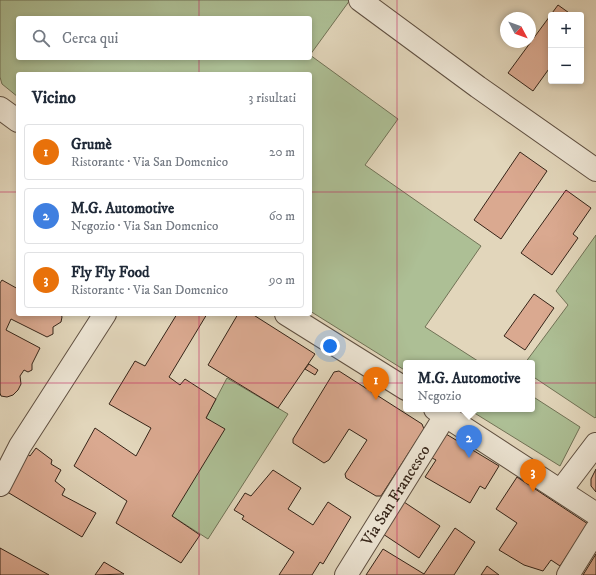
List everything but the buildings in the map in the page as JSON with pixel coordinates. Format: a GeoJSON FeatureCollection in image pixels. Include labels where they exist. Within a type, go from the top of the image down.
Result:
{"type":"FeatureCollection","features":[{"type":"Feature","properties":{"kind":"street"},"geometry":{"type":"LineString","coordinates":[[360,0],[478,88],[596,170]]}},
{"type":"Feature","properties":{"kind":"street"},"geometry":{"type":"LineString","coordinates":[[0,108],[16,120]]}},
{"type":"Feature","properties":{"kind":"street"},"geometry":{"type":"LineString","coordinates":[[0,485],[20,446],[103,316]]}},
{"type":"Feature","properties":{"kind":"street"},"geometry":{"type":"LineString","coordinates":[[289,316],[403,387]]}},
{"type":"Feature","properties":{"kind":"street"},"geometry":{"type":"LineString","coordinates":[[440,413],[596,514]]}},
{"type":"Feature","properties":{"kind":"street","name":"Via San Francesco"},"geometry":{"type":"LineString","coordinates":[[346,575],[440,413]]}},
{"type":"Feature","properties":{"kind":"street"},"geometry":{"type":"LineString","coordinates":[[561,490],[596,444]]}},
{"type":"Feature","properties":{"kind":"street"},"geometry":{"type":"LineString","coordinates":[[568,575],[596,530]]}},
{"type":"Feature","properties":{"kind":"green space"},"geometry":{"type":"Polygon","coordinates":[[[0,0],[350,0],[312,52],[312,16],[16,16],[16,60],[312,60],[312,56],[398,119],[365,165],[481,246],[425,327],[476,360],[403,360],[403,369],[312,312],[312,72],[16,72],[16,95],[2,84],[0,77],[0,0]]]}},
{"type":"Feature","properties":{"kind":"green space"},"geometry":{"type":"Polygon","coordinates":[[[596,235],[595,418],[535,378],[535,360],[527,360],[568,305],[556,291],[596,235]]]}},
{"type":"Feature","properties":{"kind":"green space"},"geometry":{"type":"Polygon","coordinates":[[[227,378],[288,414],[208,539],[172,516],[206,418],[227,378]]]}},
{"type":"Feature","properties":{"kind":"green space"},"geometry":{"type":"Polygon","coordinates":[[[535,398],[580,427],[560,466],[473,412],[535,412],[535,398]]]}},
{"type":"Feature","properties":{"kind":"place","name":"Grumè"},"geometry":{"type":"Point","coordinates":[376,400]}},
{"type":"Feature","properties":{"kind":"place","name":"M.G. Automotive"},"geometry":{"type":"Point","coordinates":[469,458]}},
{"type":"Feature","properties":{"kind":"place","name":"Fly Fly Food"},"geometry":{"type":"Point","coordinates":[533,492]}}]}
